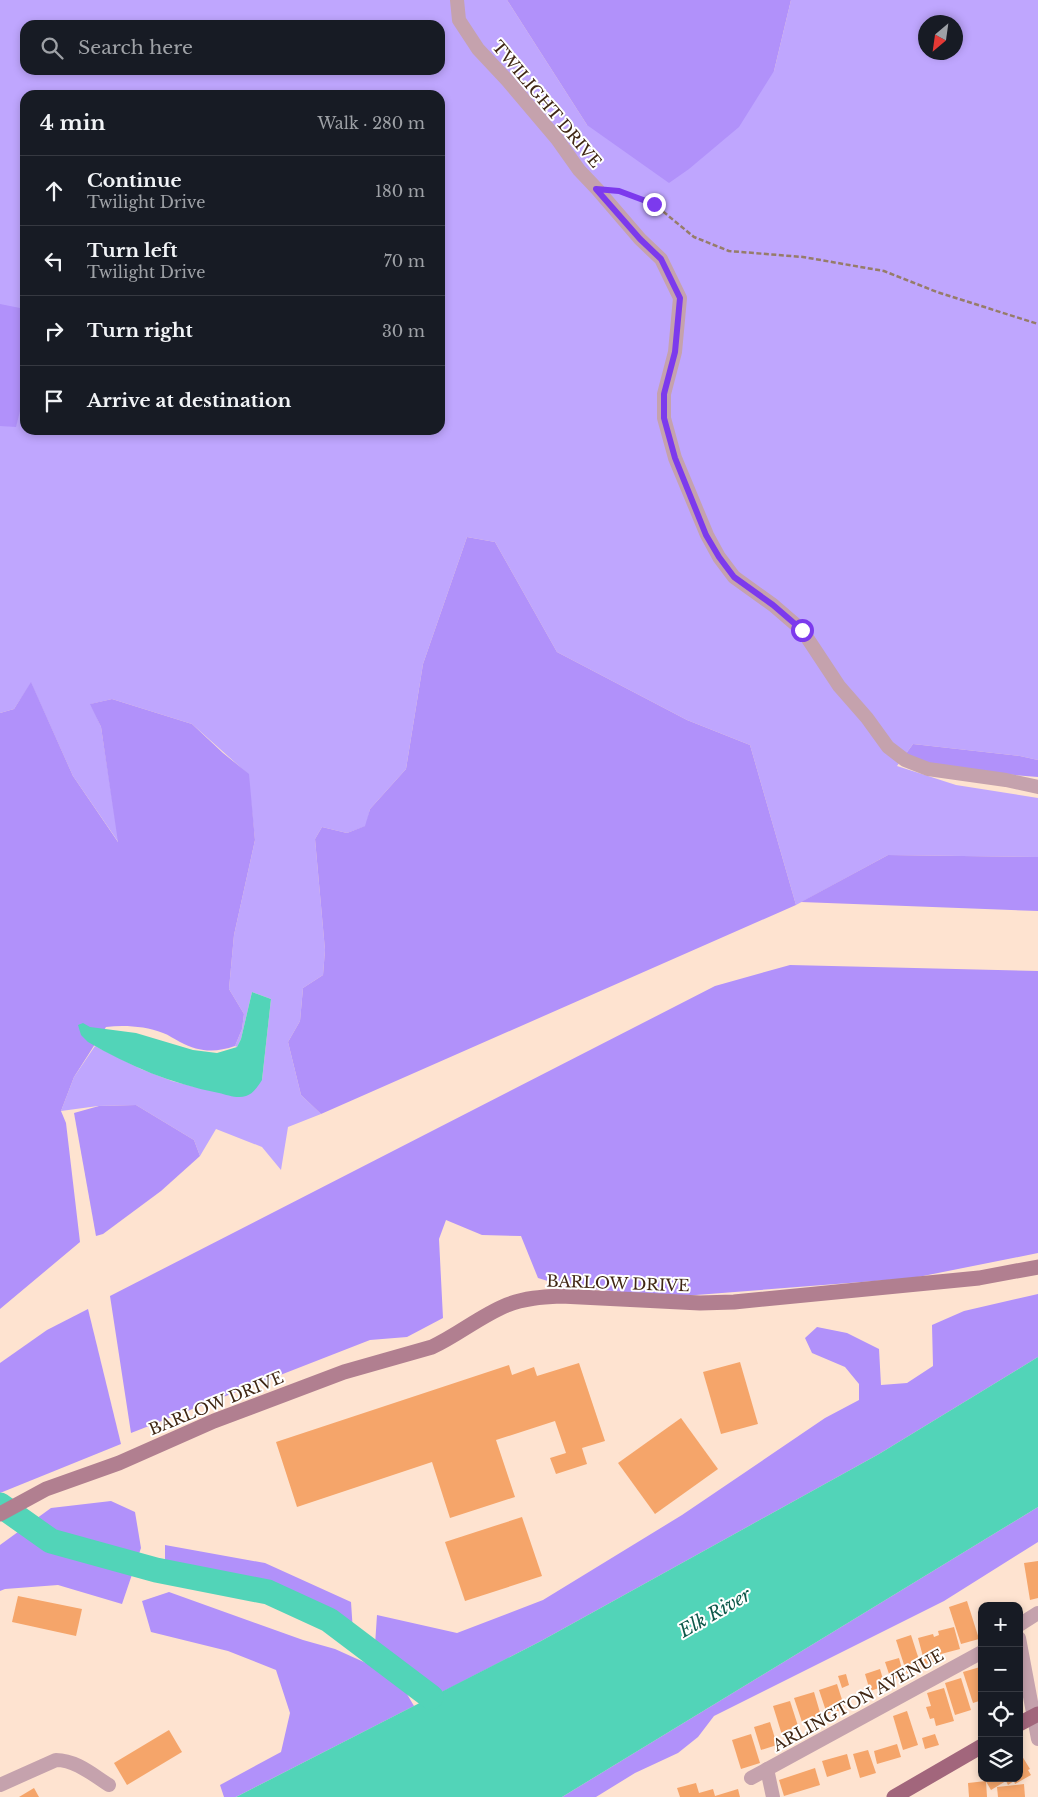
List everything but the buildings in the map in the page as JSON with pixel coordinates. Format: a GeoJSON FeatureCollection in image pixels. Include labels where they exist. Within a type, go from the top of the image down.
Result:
{"type":"FeatureCollection","features":[{"type":"Feature","properties":{"kind":"main road"},"geometry":{"type":"LineString","coordinates":[[1023,1722],[1036,1715]]}},
{"type":"Feature","properties":{"kind":"main road"},"geometry":{"type":"LineString","coordinates":[[894,1797],[978,1748]]}},
{"type":"Feature","properties":{"kind":"street","name":"TWILIGHT DRIVE"},"geometry":{"type":"LineString","coordinates":[[457,0],[459,20],[478,49],[557,139],[579,170],[640,239],[661,259],[680,298],[675,352],[664,394],[664,418],[675,458],[706,535],[719,557],[734,577],[773,605],[802,630],[839,686],[867,718],[888,747],[905,760],[928,769],[1006,780],[1038,787]]}},
{"type":"Feature","properties":{"kind":"street","name":"BARLOW DRIVE"},"geometry":{"type":"LineString","coordinates":[[0,1514],[60,1483],[119,1463],[214,1421],[344,1372],[432,1347],[496,1310],[521,1300],[561,1296],[734,1302],[979,1278],[1038,1267]]}},
{"type":"Feature","properties":{"kind":"street"},"geometry":{"type":"LineString","coordinates":[[1023,1622],[1038,1613]]}},
{"type":"Feature","properties":{"kind":"street"},"geometry":{"type":"LineString","coordinates":[[1021,1647],[1036,1715],[1038,1739]]}},
{"type":"Feature","properties":{"kind":"street","name":"ARLINGTON AVENUE"},"geometry":{"type":"LineString","coordinates":[[751,1778],[978,1654]]}},
{"type":"Feature","properties":{"kind":"street"},"geometry":{"type":"LineString","coordinates":[[0,1785],[56,1760],[65,1760],[77,1764],[109,1785]]}},
{"type":"Feature","properties":{"kind":"street"},"geometry":{"type":"LineString","coordinates":[[767,1769],[774,1797]]}},
{"type":"Feature","properties":{"kind":"path"},"geometry":{"type":"LineString","coordinates":[[596,189],[619,191],[654,204],[694,237],[729,251],[803,257],[884,271],[937,292],[1038,324]]}},
{"type":"Feature","properties":{"kind":"shaded area"},"geometry":{"type":"Polygon","coordinates":[[[0,0],[507,0],[587,125],[774,71],[791,0],[1038,0],[1038,760],[1020,756],[913,744],[897,766],[956,785],[1038,798],[1038,857],[888,855],[796,905],[750,745],[687,720],[557,652],[495,542],[467,537],[423,664],[406,769],[370,809],[366,826],[347,833],[322,827],[315,839],[325,950],[323,975],[303,988],[300,1021],[288,1042],[301,1095],[321,1114],[288,1127],[281,1170],[262,1147],[216,1129],[200,1156],[194,1140],[136,1105],[98,1106],[61,1111],[74,1077],[95,1046],[141,1069],[172,1081],[195,1087],[262,1080],[271,999],[252,992],[241,1039],[237,1047],[235,1046],[242,1029],[244,1014],[229,989],[234,935],[255,840],[248,774],[192,724],[112,699],[91,704],[101,727],[119,843],[73,776],[31,683],[14,709],[0,713],[0,0]]]}},
{"type":"Feature","properties":{"kind":"shaded area"},"geometry":{"type":"Polygon","coordinates":[[[507,0],[791,0],[774,71],[739,127],[689,169],[669,183],[587,125],[507,0]]]}},
{"type":"Feature","properties":{"kind":"shaded area"},"geometry":{"type":"Polygon","coordinates":[[[0,304],[20,308],[20,411],[16,427],[0,426],[0,304]]]}},
{"type":"Feature","properties":{"kind":"shaded area"},"geometry":{"type":"Polygon","coordinates":[[[467,537],[495,542],[557,652],[687,720],[750,745],[796,905],[321,1114],[301,1095],[288,1042],[300,1021],[303,988],[323,975],[325,950],[315,839],[322,827],[347,833],[365,826],[370,809],[406,769],[423,664],[467,537]]]}},
{"type":"Feature","properties":{"kind":"shaded area"},"geometry":{"type":"Polygon","coordinates":[[[31,682],[73,776],[118,842],[101,727],[90,704],[112,699],[192,724],[249,774],[255,840],[234,935],[229,989],[244,1014],[242,1029],[235,1046],[221,1050],[200,1050],[165,1034],[142,1027],[106,1027],[74,1077],[61,1111],[66,1123],[80,1242],[0,1309],[0,713],[14,709],[31,682]]]}},
{"type":"Feature","properties":{"kind":"shaded area"},"geometry":{"type":"Polygon","coordinates":[[[913,744],[1020,756],[1038,760],[1038,777],[952,770],[905,755],[913,744]]]}},
{"type":"Feature","properties":{"kind":"shaded area"},"geometry":{"type":"Polygon","coordinates":[[[888,855],[1038,857],[1038,911],[801,902],[888,855]]]}},
{"type":"Feature","properties":{"kind":"shaded area"},"geometry":{"type":"Polygon","coordinates":[[[790,965],[1038,971],[1038,1253],[913,1278],[670,1297],[564,1286],[538,1278],[521,1236],[482,1235],[446,1220],[439,1239],[443,1318],[407,1337],[370,1340],[131,1433],[110,1296],[715,986],[790,965]]]}},
{"type":"Feature","properties":{"kind":"shaded area"},"geometry":{"type":"Polygon","coordinates":[[[136,1105],[194,1140],[200,1156],[161,1191],[103,1234],[96,1236],[74,1113],[99,1106],[136,1105]]]}},
{"type":"Feature","properties":{"kind":"shaded area"},"geometry":{"type":"Polygon","coordinates":[[[1038,1294],[1038,1357],[879,1454],[541,1641],[438,1694],[375,1645],[377,1615],[457,1633],[543,1600],[682,1515],[825,1418],[859,1400],[859,1384],[845,1367],[812,1353],[805,1338],[817,1327],[847,1333],[879,1349],[881,1385],[907,1383],[933,1366],[932,1325],[964,1311],[1038,1294]]]}},
{"type":"Feature","properties":{"kind":"shaded area"},"geometry":{"type":"Polygon","coordinates":[[[88,1309],[121,1444],[0,1493],[0,1363],[47,1330],[88,1309]]]}},
{"type":"Feature","properties":{"kind":"shaded area"},"geometry":{"type":"Polygon","coordinates":[[[111,1501],[135,1512],[141,1548],[122,1604],[58,1585],[0,1591],[0,1545],[51,1508],[111,1501]]]}},
{"type":"Feature","properties":{"kind":"shaded area"},"geometry":{"type":"Polygon","coordinates":[[[1038,1507],[1038,1542],[944,1601],[714,1716],[698,1737],[678,1753],[635,1773],[596,1797],[562,1797],[1038,1507]]]}},
{"type":"Feature","properties":{"kind":"shaded area"},"geometry":{"type":"Polygon","coordinates":[[[165,1545],[265,1563],[351,1602],[353,1632],[290,1592],[236,1577],[165,1569],[165,1545]]]}},
{"type":"Feature","properties":{"kind":"shaded area"},"geometry":{"type":"Polygon","coordinates":[[[169,1592],[303,1640],[335,1649],[397,1677],[414,1706],[236,1797],[224,1797],[220,1785],[281,1752],[290,1713],[276,1670],[228,1651],[151,1632],[142,1601],[169,1592]]]}},
{"type":"Feature","properties":{"kind":"water"},"geometry":{"type":"Polygon","coordinates":[[[252,992],[271,999],[262,1080],[253,1092],[243,1097],[184,1085],[151,1073],[119,1059],[88,1042],[81,1035],[78,1025],[83,1023],[90,1027],[136,1033],[193,1050],[217,1053],[237,1047],[241,1039],[252,992]]]}},
{"type":"Feature","properties":{"kind":"water","name":"Elk River"},"geometry":{"type":"Polygon","coordinates":[[[1038,1357],[1038,1507],[562,1797],[236,1797],[541,1641],[879,1454],[1038,1357]]]}},
{"type":"Feature","properties":{"kind":"waterway"},"geometry":{"type":"LineString","coordinates":[[0,1505],[51,1541],[156,1570],[268,1592],[329,1620],[431,1697]]}},
{"type":"Feature","properties":{"kind":"route"},"geometry":{"type":"LineString","coordinates":[[654,204],[619,191],[596,189],[640,239],[661,259],[680,298],[675,352],[664,394],[664,418],[675,458],[706,535],[719,557],[734,577],[773,605],[802,630]]}}]}
